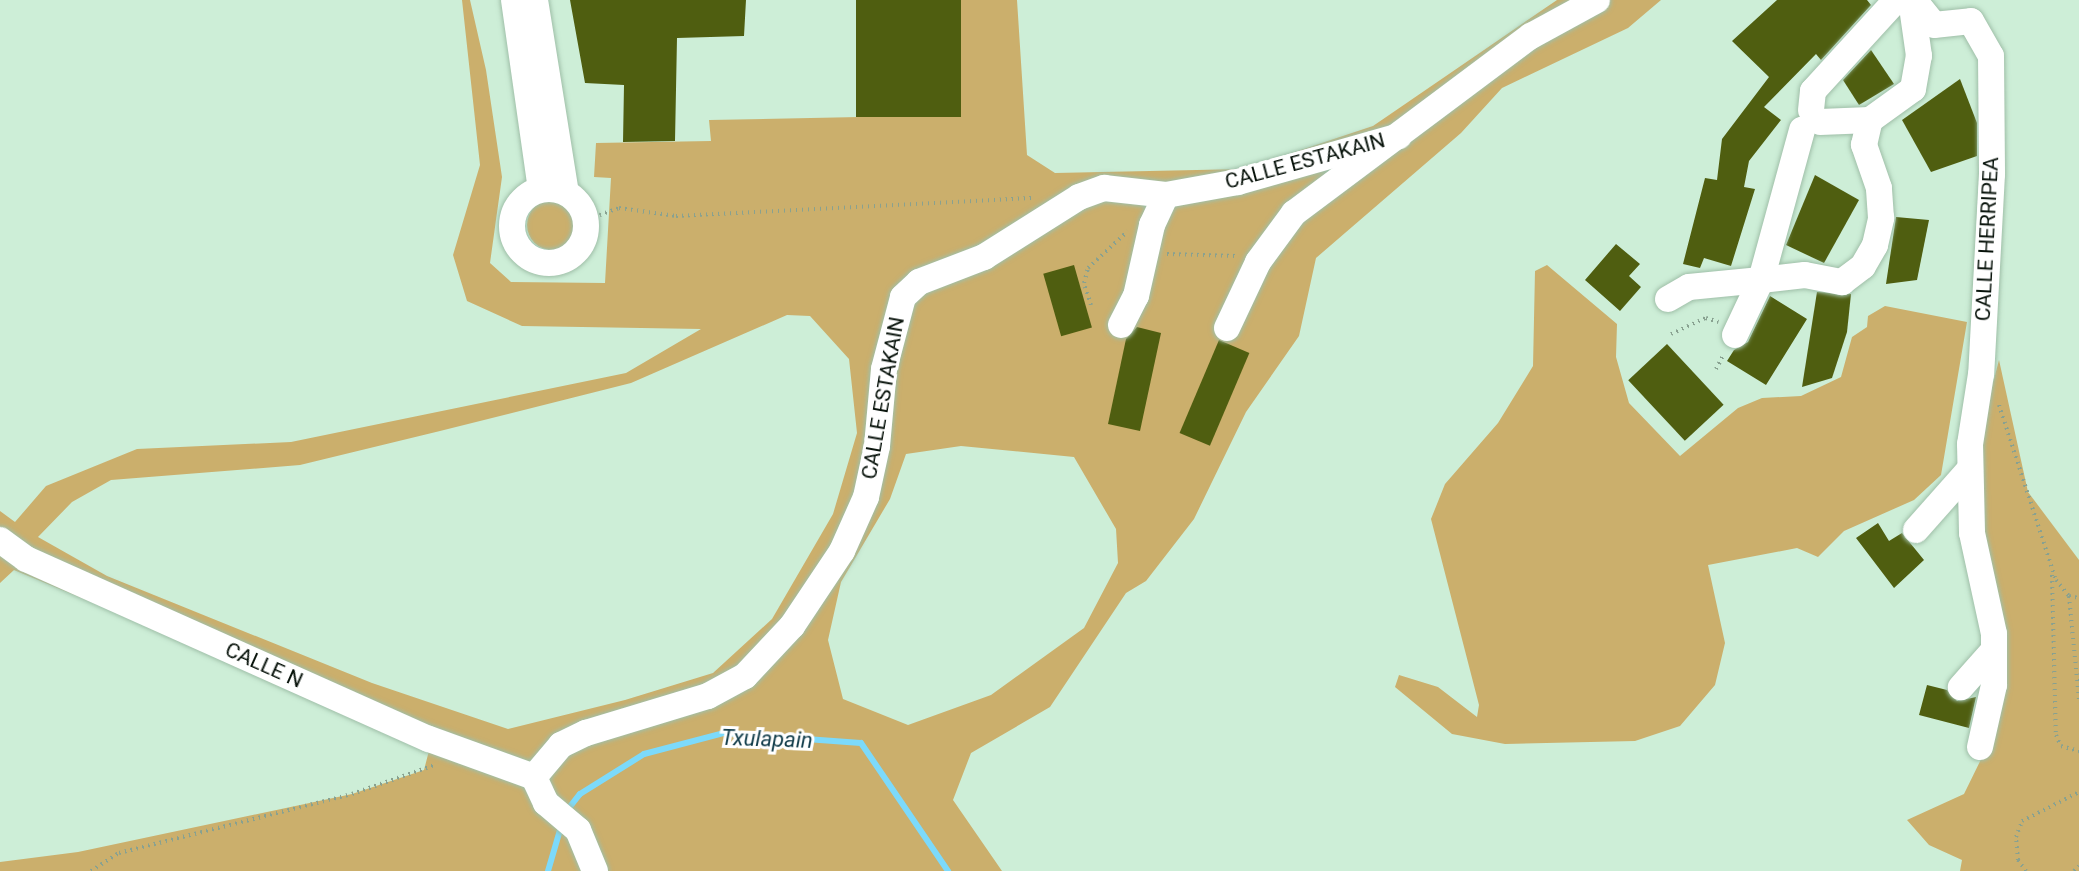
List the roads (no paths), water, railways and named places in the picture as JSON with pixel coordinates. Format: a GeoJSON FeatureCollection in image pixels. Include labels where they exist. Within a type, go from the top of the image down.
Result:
{"type":"FeatureCollection","features":[{"type":"Feature","properties":{"kind":"street"},"geometry":{"type":"LineString","coordinates":[[514,0],[541,189]]}},
{"type":"Feature","properties":{"kind":"street"},"geometry":{"type":"LineString","coordinates":[[536,0],[566,193]]}},
{"type":"Feature","properties":{"kind":"street"},"geometry":{"type":"LineString","coordinates":[[1227,328],[1258,262],[1294,213],[1531,36],[1597,0]]}},
{"type":"Feature","properties":{"kind":"street"},"geometry":{"type":"LineString","coordinates":[[1735,335],[1761,280],[1811,121],[1813,91],[1896,0]]}},
{"type":"Feature","properties":{"kind":"street"},"geometry":{"type":"LineString","coordinates":[[1811,121],[1870,120],[1914,89],[1919,56],[1912,0]]}},
{"type":"Feature","properties":{"kind":"street","name":"CALLE HERRIPEA"},"geometry":{"type":"LineString","coordinates":[[1912,0],[1934,25],[1971,21],[1991,56],[1992,174],[1981,374],[1970,469],[1972,533],[1994,634],[1994,685],[1980,747]]}},
{"type":"Feature","properties":{"kind":"street"},"geometry":{"type":"LineString","coordinates":[[1668,299],[1689,287],[1805,275],[1842,282],[1863,266],[1875,245],[1881,218],[1879,188],[1864,145],[1870,120]]}},
{"type":"Feature","properties":{"kind":"street","name":"CALLE ESTAKAIN"},"geometry":{"type":"LineString","coordinates":[[534,777],[561,746],[586,733],[708,696],[744,676],[792,626],[842,551],[866,496],[877,446],[884,369],[903,297],[920,282],[984,257],[1079,197],[1104,188],[1166,195],[1238,182],[1399,136]]}},
{"type":"Feature","properties":{"kind":"street"},"geometry":{"type":"LineString","coordinates":[[541,189],[566,193],[581,206],[587,225],[578,250],[556,263],[543,263],[521,251],[514,240],[513,214],[519,203],[541,189]]}},
{"type":"Feature","properties":{"kind":"street"},"geometry":{"type":"LineString","coordinates":[[1121,325],[1136,296],[1149,254],[1152,225],[1166,195]]}},
{"type":"Feature","properties":{"kind":"street"},"geometry":{"type":"LineString","coordinates":[[1916,530],[1970,469]]}},
{"type":"Feature","properties":{"kind":"street","name":"CALLE N"},"geometry":{"type":"LineString","coordinates":[[0,540],[26,559],[463,753],[534,777]]}},
{"type":"Feature","properties":{"kind":"street"},"geometry":{"type":"LineString","coordinates":[[1961,687],[1994,650]]}},
{"type":"Feature","properties":{"kind":"street"},"geometry":{"type":"LineString","coordinates":[[534,777],[546,802],[578,830],[595,871]]}},
{"type":"Feature","properties":{"kind":"waterway","name":"Txulapain"},"geometry":{"type":"LineString","coordinates":[[565,813],[580,794],[644,754],[724,733],[861,743],[948,871]]}},
{"type":"Feature","properties":{"kind":"waterway","name":"Txulapain"},"geometry":{"type":"LineString","coordinates":[[548,871],[562,823]]}}]}
